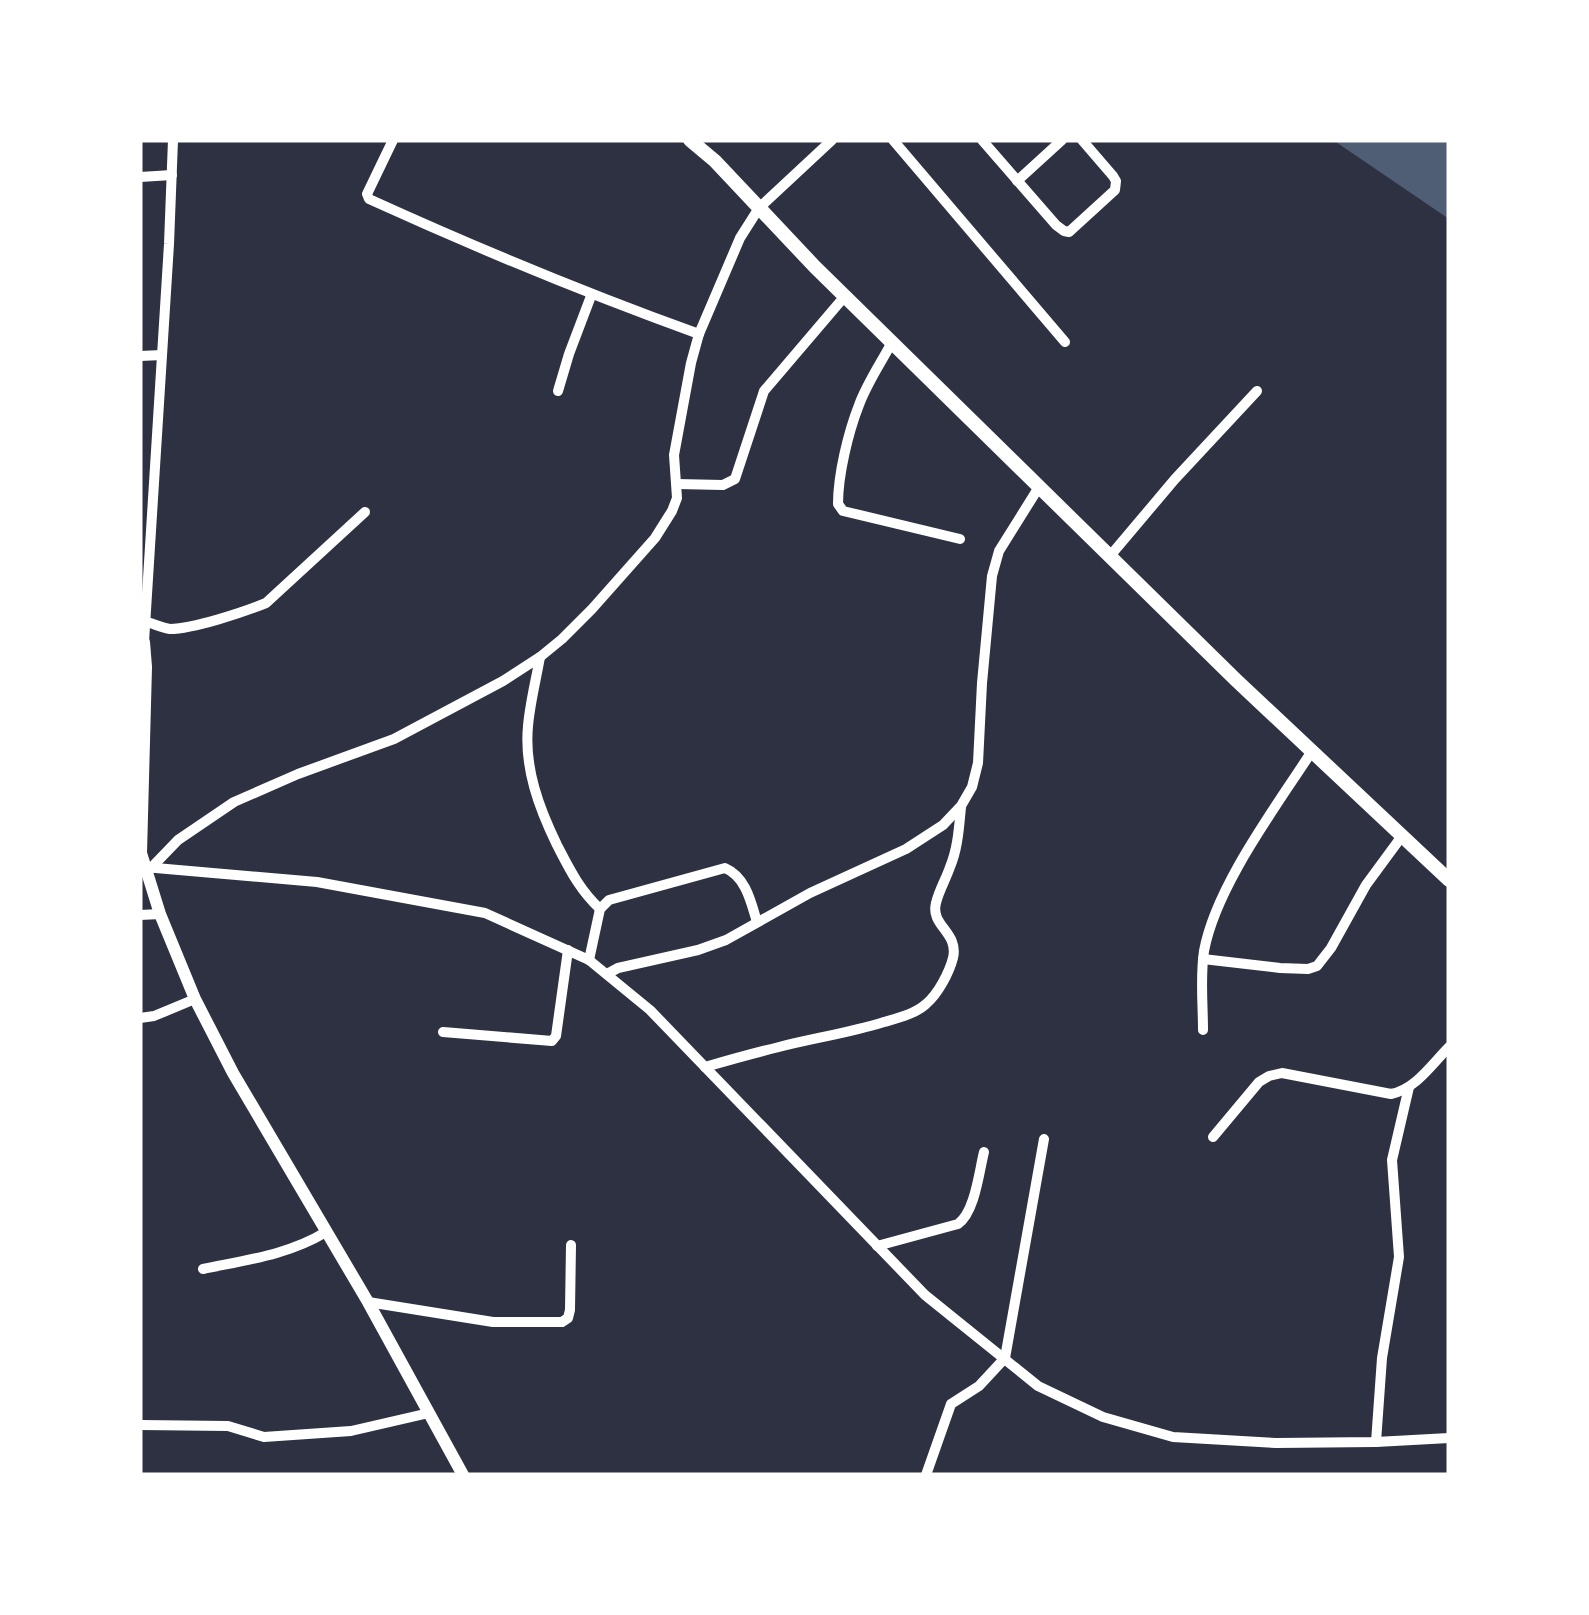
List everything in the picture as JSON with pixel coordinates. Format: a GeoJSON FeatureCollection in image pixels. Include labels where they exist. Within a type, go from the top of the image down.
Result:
{"type":"FeatureCollection","features":[{"type":"Feature","properties":{"kind":"main road"},"geometry":{"type":"LineString","coordinates":[[690,140],[1039,487],[1449,880]]}},
{"type":"Feature","properties":{"kind":"street"},"geometry":{"type":"LineString","coordinates":[[173,140],[147,622],[142,640],[144,860],[160,914],[233,1073],[368,1302],[463,1475]]}},
{"type":"Feature","properties":{"kind":"street"},"geometry":{"type":"LineString","coordinates":[[393,140],[367,194],[369,199],[482,251],[699,334]]}},
{"type":"Feature","properties":{"kind":"street"},"geometry":{"type":"LineString","coordinates":[[144,860],[234,802],[394,740],[494,686],[540,657],[592,609],[655,538],[672,511],[677,498],[674,455],[699,334],[740,238],[759,208],[832,140]]}},
{"type":"Feature","properties":{"kind":"street"},"geometry":{"type":"LineString","coordinates":[[893,140],[1065,342]]}},
{"type":"Feature","properties":{"kind":"street"},"geometry":{"type":"LineString","coordinates":[[1018,181],[1062,140]]}},
{"type":"Feature","properties":{"kind":"street"},"geometry":{"type":"LineString","coordinates":[[985,141],[1056,225],[1069,232],[1117,186],[1082,140]]}},
{"type":"Feature","properties":{"kind":"street"},"geometry":{"type":"LineString","coordinates":[[140,177],[172,174]]}},
{"type":"Feature","properties":{"kind":"street"},"geometry":{"type":"LineString","coordinates":[[558,391],[592,296]]}},
{"type":"Feature","properties":{"kind":"street"},"geometry":{"type":"LineString","coordinates":[[677,484],[724,485],[735,479],[764,392],[845,296]]}},
{"type":"Feature","properties":{"kind":"street"},"geometry":{"type":"LineString","coordinates":[[892,342],[860,403],[850,434],[838,504],[843,510],[960,538]]}},
{"type":"Feature","properties":{"kind":"street"},"geometry":{"type":"LineString","coordinates":[[140,356],[162,354]]}},
{"type":"Feature","properties":{"kind":"street"},"geometry":{"type":"LineString","coordinates":[[1110,556],[1258,390]]}},
{"type":"Feature","properties":{"kind":"street"},"geometry":{"type":"LineString","coordinates":[[607,974],[726,940],[810,894],[906,849],[943,826],[961,806],[978,764],[992,576],[1000,551],[1039,487]]}},
{"type":"Feature","properties":{"kind":"street"},"geometry":{"type":"LineString","coordinates":[[147,622],[168,629],[188,626],[266,603],[365,512]]}},
{"type":"Feature","properties":{"kind":"street"},"geometry":{"type":"LineString","coordinates":[[540,657],[528,728],[532,785],[569,868],[583,892],[600,909]]}},
{"type":"Feature","properties":{"kind":"street"},"geometry":{"type":"LineString","coordinates":[[1203,1030],[1204,959],[1215,916],[1230,882],[1312,751]]}},
{"type":"Feature","properties":{"kind":"street"},"geometry":{"type":"LineString","coordinates":[[705,1067],[844,1034],[901,1017],[927,1004],[954,956],[952,939],[938,921],[935,904],[958,840],[961,806]]}},
{"type":"Feature","properties":{"kind":"street"},"geometry":{"type":"LineString","coordinates":[[1204,959],[1280,968],[1318,966],[1366,886],[1402,836]]}},
{"type":"Feature","properties":{"kind":"street"},"geometry":{"type":"LineString","coordinates":[[144,860],[317,882],[485,913],[589,960],[650,1010],[925,1295],[1038,1386],[1103,1418],[1173,1437],[1276,1442],[1449,1438]]}},
{"type":"Feature","properties":{"kind":"street"},"geometry":{"type":"LineString","coordinates":[[589,960],[600,909],[608,900],[726,868],[743,883],[757,922]]}},
{"type":"Feature","properties":{"kind":"street"},"geometry":{"type":"LineString","coordinates":[[140,915],[160,914]]}},
{"type":"Feature","properties":{"kind":"street"},"geometry":{"type":"LineString","coordinates":[[443,1032],[552,1040],[556,1036],[568,950]]}},
{"type":"Feature","properties":{"kind":"street"},"geometry":{"type":"LineString","coordinates":[[140,1018],[196,998]]}},
{"type":"Feature","properties":{"kind":"street"},"geometry":{"type":"LineString","coordinates":[[1213,1137],[1259,1082],[1270,1076],[1282,1073],[1309,1077],[1391,1094],[1408,1087],[1449,1046]]}},
{"type":"Feature","properties":{"kind":"street"},"geometry":{"type":"LineString","coordinates":[[1376,1442],[1382,1358],[1399,1257],[1392,1160],[1408,1087]]}},
{"type":"Feature","properties":{"kind":"street"},"geometry":{"type":"LineString","coordinates":[[926,1475],[951,1404],[979,1386],[1005,1358],[1044,1139]]}},
{"type":"Feature","properties":{"kind":"street"},"geometry":{"type":"LineString","coordinates":[[877,1246],[966,1219],[984,1152]]}},
{"type":"Feature","properties":{"kind":"street"},"geometry":{"type":"LineString","coordinates":[[203,1269],[286,1252],[326,1232]]}},
{"type":"Feature","properties":{"kind":"street"},"geometry":{"type":"LineString","coordinates":[[368,1302],[494,1322],[562,1322],[570,1310],[571,1244]]}},
{"type":"Feature","properties":{"kind":"street"},"geometry":{"type":"LineString","coordinates":[[140,1425],[228,1426],[264,1437],[351,1431],[429,1414]]}},
{"type":"Feature","properties":{"kind":"water"},"geometry":{"type":"Polygon","coordinates":[[[1333,140],[1449,140],[1449,219],[1333,140]]]}}]}
